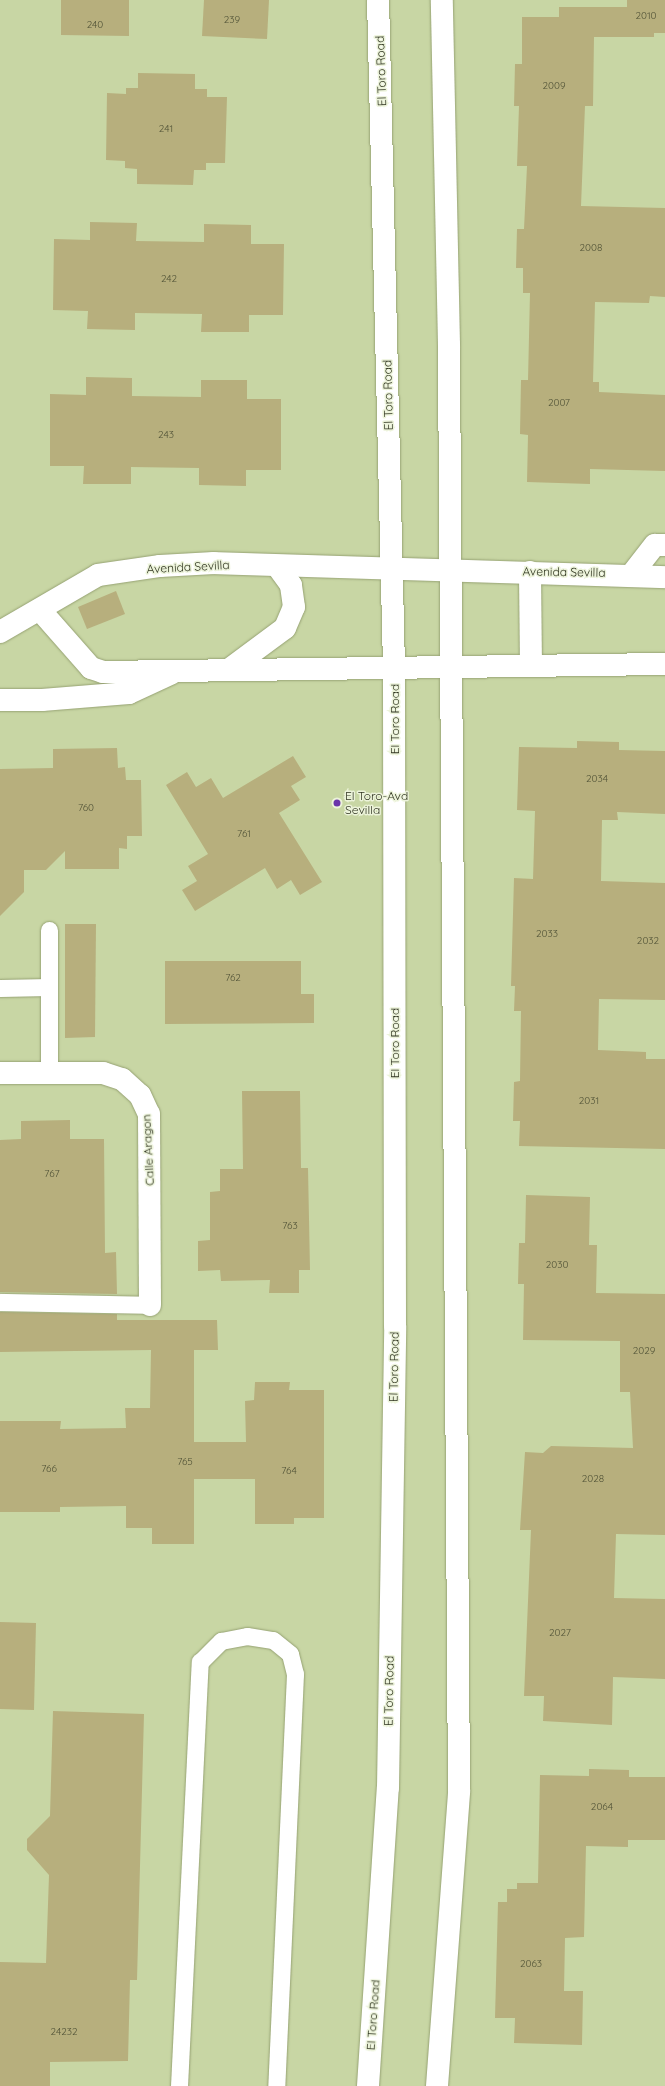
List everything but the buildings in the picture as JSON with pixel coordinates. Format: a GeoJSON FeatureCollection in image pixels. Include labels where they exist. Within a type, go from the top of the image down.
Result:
{"type":"FeatureCollection","features":[{"type":"Feature","properties":{"kind":"main road","name":"El Toro Road"},"geometry":{"type":"LineString","coordinates":[[368,2086],[388,1788],[395,1326],[394,667],[378,0]]}},
{"type":"Feature","properties":{"kind":"main road"},"geometry":{"type":"LineString","coordinates":[[438,2086],[459,1791],[449,571],[442,0]]}},
{"type":"Feature","properties":{"kind":"main road"},"geometry":{"type":"LineString","coordinates":[[632,574],[655,545],[665,545]]}},
{"type":"Feature","properties":{"kind":"main road","name":"Avenida Sevilla"},"geometry":{"type":"LineString","coordinates":[[0,632],[98,575],[214,563],[392,571],[632,574],[665,577]]}},
{"type":"Feature","properties":{"kind":"main road"},"geometry":{"type":"LineString","coordinates":[[231,668],[285,628],[294,607],[290,585],[278,567]]}},
{"type":"Feature","properties":{"kind":"main road"},"geometry":{"type":"LineString","coordinates":[[530,572],[531,666]]}},
{"type":"Feature","properties":{"kind":"main road"},"geometry":{"type":"LineString","coordinates":[[40,610],[91,668],[104,672],[231,668],[665,664]]}},
{"type":"Feature","properties":{"kind":"main road"},"geometry":{"type":"LineString","coordinates":[[0,700],[42,700],[129,693],[181,669]]}},
{"type":"Feature","properties":{"kind":"main road","name":"Calle Aragon"},"geometry":{"type":"LineString","coordinates":[[0,1073],[103,1073],[122,1079],[140,1095],[149,1114],[150,1305]]}},
{"type":"Feature","properties":{"kind":"lane"},"geometry":{"type":"LineString","coordinates":[[49,930],[49,1073]]}},
{"type":"Feature","properties":{"kind":"lane"},"geometry":{"type":"LineString","coordinates":[[0,988],[49,987]]}},
{"type":"Feature","properties":{"kind":"lane"},"geometry":{"type":"LineString","coordinates":[[0,1302],[150,1305]]}},
{"type":"Feature","properties":{"kind":"lane"},"geometry":{"type":"LineString","coordinates":[[179,2086],[200,1662],[220,1641],[247,1636],[273,1640],[290,1654],[294,1674],[276,2086]]}},
{"type":"Feature","properties":{"kind":"place","name":"El Toro-Avd Sevilla"},"geometry":{"type":"Point","coordinates":[337,803]}}]}
